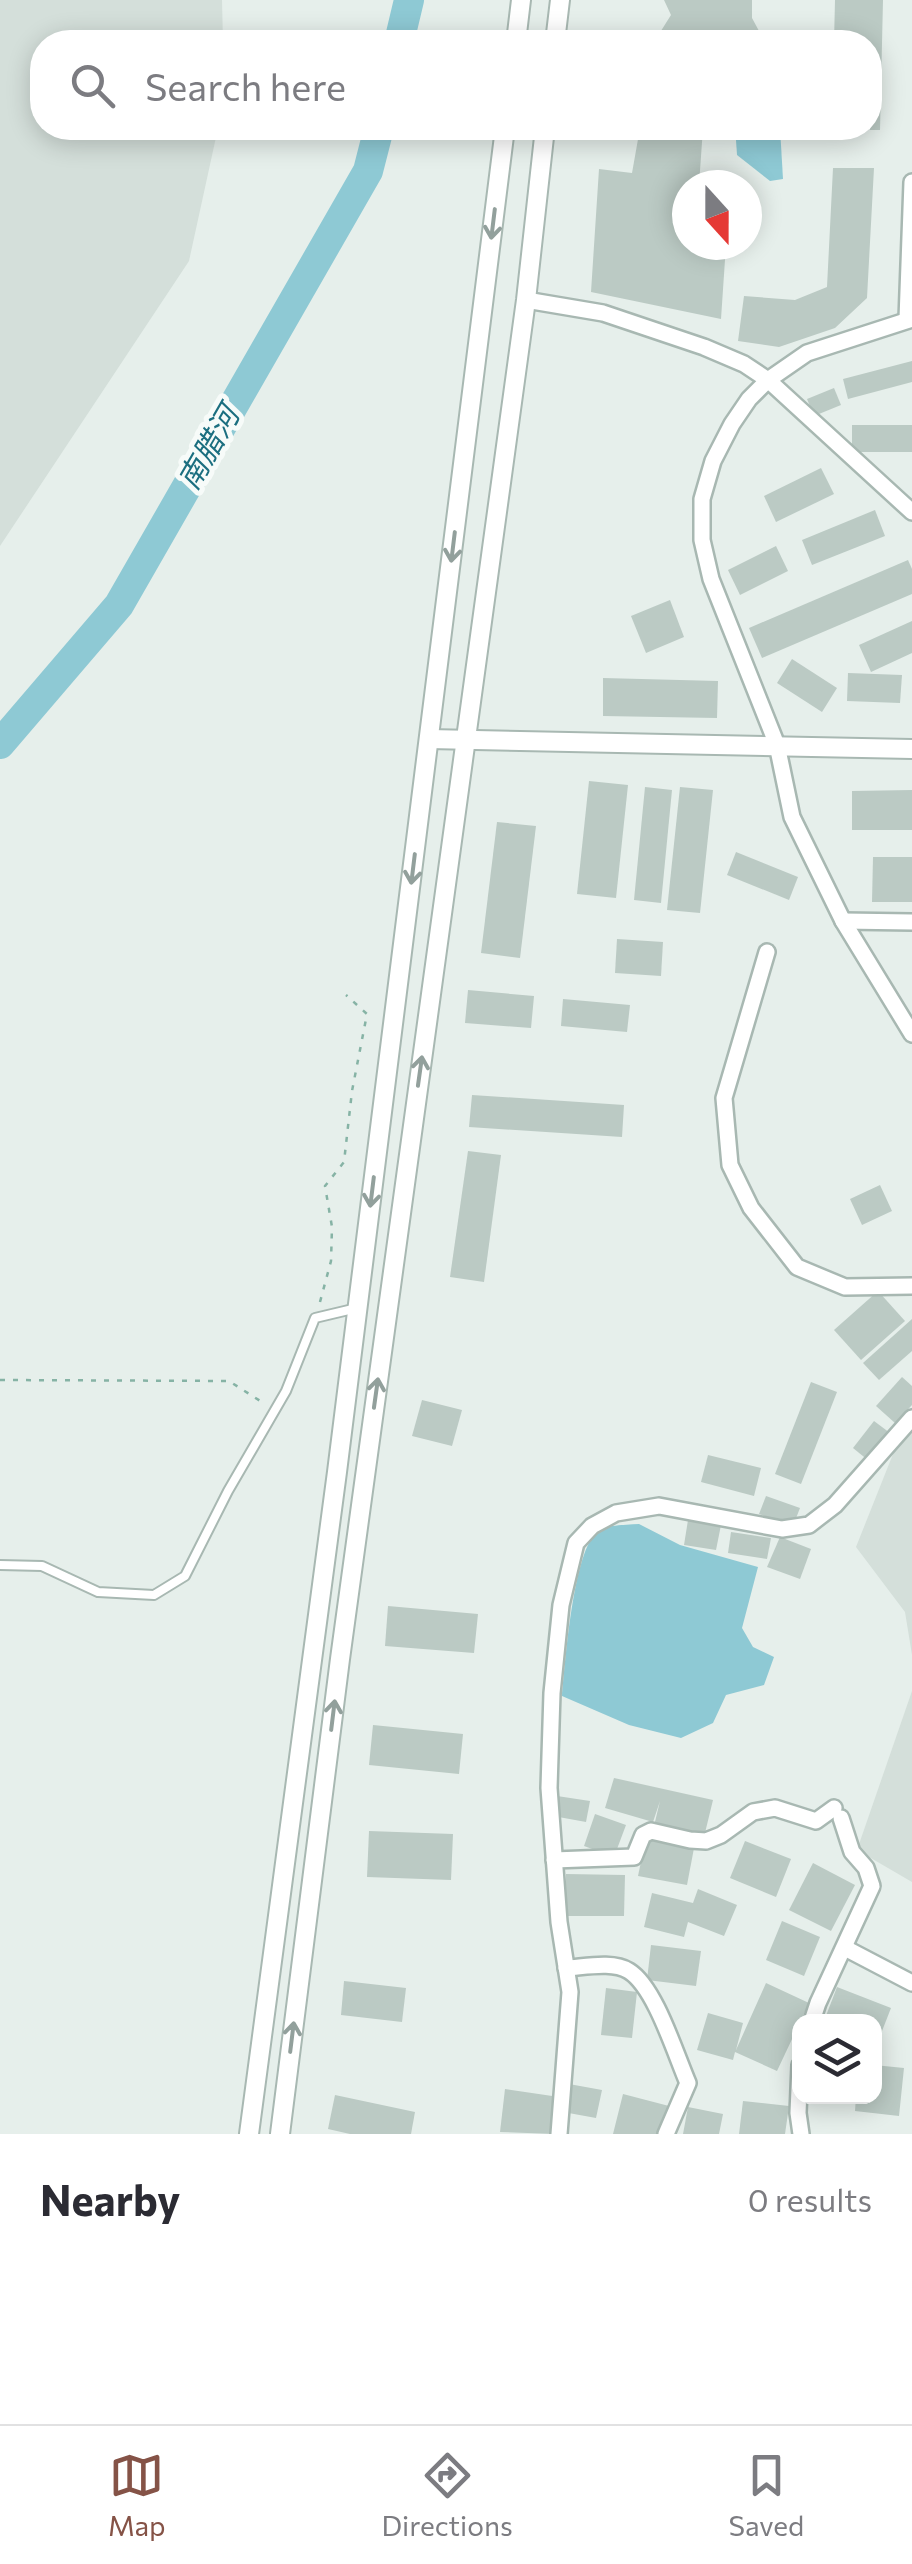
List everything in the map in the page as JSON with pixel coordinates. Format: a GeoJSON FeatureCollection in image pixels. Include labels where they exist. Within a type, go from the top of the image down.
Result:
{"type":"FeatureCollection","features":[{"type":"Feature","properties":{"kind":"street"},"geometry":{"type":"LineString","coordinates":[[517,30],[521,0]]}},
{"type":"Feature","properties":{"kind":"street"},"geometry":{"type":"LineString","coordinates":[[556,30],[560,0]]}},
{"type":"Feature","properties":{"kind":"street"},"geometry":{"type":"LineString","coordinates":[[248,2134],[337,1472],[505,140]]}},
{"type":"Feature","properties":{"kind":"street"},"geometry":{"type":"LineString","coordinates":[[280,2134],[545,140]]}},
{"type":"Feature","properties":{"kind":"street"},"geometry":{"type":"LineString","coordinates":[[912,182],[910,319],[806,353],[768,380],[740,412],[713,461],[702,499],[702,540],[711,579],[777,745],[792,816],[843,922],[912,1034]]}},
{"type":"Feature","properties":{"kind":"street"},"geometry":{"type":"LineString","coordinates":[[526,300],[603,313],[744,364],[768,380],[912,512]]}},
{"type":"Feature","properties":{"kind":"street"},"geometry":{"type":"LineString","coordinates":[[430,739],[912,749]]}},
{"type":"Feature","properties":{"kind":"street"},"geometry":{"type":"LineString","coordinates":[[843,922],[912,922]]}},
{"type":"Feature","properties":{"kind":"street"},"geometry":{"type":"LineString","coordinates":[[767,952],[724,1098],[730,1164],[751,1208],[797,1267],[845,1287],[912,1286]]}},
{"type":"Feature","properties":{"kind":"street"},"geometry":{"type":"LineString","coordinates":[[559,2134],[570,1992],[559,1922],[549,1788],[552,1694],[561,1605],[576,1544],[592,1526],[616,1513],[659,1506],[782,1529],[809,1526],[834,1505],[912,1418]]}},
{"type":"Feature","properties":{"kind":"street"},"geometry":{"type":"LineString","coordinates":[[337,1472],[365,1476]]}},
{"type":"Feature","properties":{"kind":"street"},"geometry":{"type":"LineString","coordinates":[[554,1860],[634,1857],[644,1836],[651,1831],[706,1841],[753,1812],[776,1808],[816,1821],[838,1813],[852,1852],[866,1868],[872,1886],[815,2014]]}},
{"type":"Feature","properties":{"kind":"street"},"geometry":{"type":"LineString","coordinates":[[845,1948],[912,1984]]}},
{"type":"Feature","properties":{"kind":"street"},"geometry":{"type":"LineString","coordinates":[[566,1968],[627,1969],[648,1988],[688,2082],[666,2134]]}},
{"type":"Feature","properties":{"kind":"street"},"geometry":{"type":"LineString","coordinates":[[798,2104],[801,2134]]}},
{"type":"Feature","properties":{"kind":"lane"},"geometry":{"type":"LineString","coordinates":[[0,1565],[42,1566],[98,1592],[154,1595],[185,1576],[286,1391],[315,1318],[357,1308]]}},
{"type":"Feature","properties":{"kind":"path"},"geometry":{"type":"LineString","coordinates":[[315,1318],[332,1261],[332,1227],[325,1186],[344,1162],[367,1014],[346,995]]}},
{"type":"Feature","properties":{"kind":"path"},"geometry":{"type":"LineString","coordinates":[[0,1380],[230,1381],[274,1411]]}},
{"type":"Feature","properties":{"kind":"shaded area"},"geometry":{"type":"Polygon","coordinates":[[[0,0],[222,0],[223,30],[30,30],[30,140],[215,140],[189,261],[0,546],[0,0]]]}},
{"type":"Feature","properties":{"kind":"shaded area"},"geometry":{"type":"Polygon","coordinates":[[[912,1433],[912,1655],[905,1612],[856,1547],[895,1449],[912,1433]]]}},
{"type":"Feature","properties":{"kind":"shaded area"},"geometry":{"type":"Polygon","coordinates":[[[912,1691],[912,1882],[857,1850],[912,1691]]]}},
{"type":"Feature","properties":{"kind":"water"},"geometry":{"type":"Polygon","coordinates":[[[736,140],[781,140],[783,179],[770,181],[762,170],[756,170],[737,155],[736,140]]]}},
{"type":"Feature","properties":{"kind":"water"},"geometry":{"type":"Polygon","coordinates":[[[639,1524],[680,1545],[758,1567],[742,1628],[753,1647],[774,1657],[764,1685],[726,1695],[713,1723],[681,1738],[629,1725],[562,1696],[571,1611],[587,1546],[604,1528],[639,1524]]]}},
{"type":"Feature","properties":{"kind":"building"},"geometry":{"type":"Polygon","coordinates":[[[664,0],[752,0],[752,18],[758,30],[662,30],[671,15],[664,0]]]}},
{"type":"Feature","properties":{"kind":"building"},"geometry":{"type":"Polygon","coordinates":[[[835,0],[883,0],[882,43],[882,30],[834,30],[835,0]]]}},
{"type":"Feature","properties":{"kind":"building"},"geometry":{"type":"Polygon","coordinates":[[[638,140],[702,140],[700,170],[672,170],[672,260],[725,260],[721,319],[591,292],[599,169],[632,173],[638,140]]]}},
{"type":"Feature","properties":{"kind":"building"},"geometry":{"type":"Polygon","coordinates":[[[833,168],[874,168],[867,298],[835,328],[779,347],[738,341],[744,296],[795,300],[827,287],[833,168]]]}},
{"type":"Feature","properties":{"kind":"building"},"geometry":{"type":"Polygon","coordinates":[[[912,361],[912,382],[848,399],[843,379],[912,361]]]}},
{"type":"Feature","properties":{"kind":"building"},"geometry":{"type":"Polygon","coordinates":[[[834,388],[841,405],[814,416],[807,399],[834,388]]]}},
{"type":"Feature","properties":{"kind":"building"},"geometry":{"type":"Polygon","coordinates":[[[852,425],[912,425],[912,452],[852,452],[852,425]]]}},
{"type":"Feature","properties":{"kind":"building"},"geometry":{"type":"Polygon","coordinates":[[[821,468],[834,494],[776,522],[764,496],[821,468]]]}},
{"type":"Feature","properties":{"kind":"building"},"geometry":{"type":"Polygon","coordinates":[[[875,510],[885,536],[812,565],[802,540],[875,510]]]}},
{"type":"Feature","properties":{"kind":"building"},"geometry":{"type":"Polygon","coordinates":[[[776,546],[788,571],[740,595],[728,570],[776,546]]]}},
{"type":"Feature","properties":{"kind":"building"},"geometry":{"type":"Polygon","coordinates":[[[908,560],[912,594],[762,658],[749,628],[908,560]]]}},
{"type":"Feature","properties":{"kind":"building"},"geometry":{"type":"Polygon","coordinates":[[[670,600],[684,637],[646,653],[631,616],[670,600]]]}},
{"type":"Feature","properties":{"kind":"building"},"geometry":{"type":"Polygon","coordinates":[[[912,621],[912,653],[871,672],[859,645],[912,621]]]}},
{"type":"Feature","properties":{"kind":"building"},"geometry":{"type":"Polygon","coordinates":[[[792,659],[837,688],[822,712],[777,683],[792,659]]]}},
{"type":"Feature","properties":{"kind":"building"},"geometry":{"type":"Polygon","coordinates":[[[848,673],[902,675],[900,703],[847,701],[848,673]]]}},
{"type":"Feature","properties":{"kind":"building"},"geometry":{"type":"Polygon","coordinates":[[[603,678],[718,681],[717,718],[603,716],[603,678]]]}},
{"type":"Feature","properties":{"kind":"building"},"geometry":{"type":"Polygon","coordinates":[[[589,781],[628,785],[616,898],[577,894],[589,781]]]}},
{"type":"Feature","properties":{"kind":"building"},"geometry":{"type":"Polygon","coordinates":[[[645,787],[672,790],[661,903],[634,900],[645,787]]]}},
{"type":"Feature","properties":{"kind":"building"},"geometry":{"type":"Polygon","coordinates":[[[680,787],[713,790],[700,913],[667,910],[680,787]]]}},
{"type":"Feature","properties":{"kind":"building"},"geometry":{"type":"Polygon","coordinates":[[[912,790],[912,830],[852,830],[852,791],[912,790]]]}},
{"type":"Feature","properties":{"kind":"building"},"geometry":{"type":"Polygon","coordinates":[[[497,822],[536,826],[520,958],[481,953],[497,822]]]}},
{"type":"Feature","properties":{"kind":"building"},"geometry":{"type":"Polygon","coordinates":[[[736,852],[798,877],[789,900],[727,875],[736,852]]]}},
{"type":"Feature","properties":{"kind":"building"},"geometry":{"type":"Polygon","coordinates":[[[873,857],[912,857],[912,902],[872,902],[873,857]]]}},
{"type":"Feature","properties":{"kind":"building"},"geometry":{"type":"Polygon","coordinates":[[[617,939],[663,942],[661,976],[615,973],[617,939]]]}},
{"type":"Feature","properties":{"kind":"building"},"geometry":{"type":"Polygon","coordinates":[[[468,990],[534,996],[531,1028],[465,1023],[468,990]]]}},
{"type":"Feature","properties":{"kind":"building"},"geometry":{"type":"Polygon","coordinates":[[[563,999],[630,1005],[627,1032],[561,1026],[563,999]]]}},
{"type":"Feature","properties":{"kind":"building"},"geometry":{"type":"Polygon","coordinates":[[[472,1095],[624,1105],[622,1137],[469,1127],[472,1095]]]}},
{"type":"Feature","properties":{"kind":"building"},"geometry":{"type":"Polygon","coordinates":[[[468,1151],[501,1155],[484,1282],[450,1277],[468,1151]]]}},
{"type":"Feature","properties":{"kind":"building"},"geometry":{"type":"Polygon","coordinates":[[[880,1185],[892,1211],[862,1225],[850,1199],[880,1185]]]}},
{"type":"Feature","properties":{"kind":"building"},"geometry":{"type":"Polygon","coordinates":[[[878,1291],[905,1321],[861,1360],[834,1330],[878,1291]]]}},
{"type":"Feature","properties":{"kind":"building"},"geometry":{"type":"Polygon","coordinates":[[[912,1319],[912,1351],[879,1380],[863,1363],[912,1319]]]}},
{"type":"Feature","properties":{"kind":"building"},"geometry":{"type":"Polygon","coordinates":[[[902,1377],[912,1386],[912,1405],[895,1423],[876,1406],[902,1377]]]}},
{"type":"Feature","properties":{"kind":"building"},"geometry":{"type":"Polygon","coordinates":[[[811,1382],[837,1392],[801,1484],[775,1474],[811,1382]]]}},
{"type":"Feature","properties":{"kind":"building"},"geometry":{"type":"Polygon","coordinates":[[[422,1400],[462,1410],[452,1446],[412,1436],[422,1400]]]}},
{"type":"Feature","properties":{"kind":"building"},"geometry":{"type":"Polygon","coordinates":[[[874,1421],[890,1433],[869,1461],[853,1448],[874,1421]]]}},
{"type":"Feature","properties":{"kind":"building"},"geometry":{"type":"Polygon","coordinates":[[[708,1455],[761,1468],[754,1496],[701,1482],[708,1455]]]}},
{"type":"Feature","properties":{"kind":"building"},"geometry":{"type":"Polygon","coordinates":[[[766,1496],[800,1508],[793,1526],[759,1514],[766,1496]]]}},
{"type":"Feature","properties":{"kind":"building"},"geometry":{"type":"Polygon","coordinates":[[[688,1520],[721,1525],[716,1550],[684,1545],[688,1520]]]}},
{"type":"Feature","properties":{"kind":"building"},"geometry":{"type":"Polygon","coordinates":[[[731,1532],[771,1538],[767,1559],[728,1553],[731,1532]]]}},
{"type":"Feature","properties":{"kind":"building"},"geometry":{"type":"Polygon","coordinates":[[[780,1537],[811,1549],[800,1579],[767,1567],[780,1537]]]}},
{"type":"Feature","properties":{"kind":"building"},"geometry":{"type":"Polygon","coordinates":[[[388,1606],[478,1614],[474,1653],[385,1646],[388,1606]]]}},
{"type":"Feature","properties":{"kind":"building"},"geometry":{"type":"Polygon","coordinates":[[[373,1725],[463,1734],[459,1774],[369,1765],[373,1725]]]}},
{"type":"Feature","properties":{"kind":"building"},"geometry":{"type":"Polygon","coordinates":[[[614,1778],[713,1800],[704,1837],[654,1826],[660,1801],[653,1822],[605,1808],[614,1778]]]}},
{"type":"Feature","properties":{"kind":"building"},"geometry":{"type":"Polygon","coordinates":[[[557,1796],[590,1801],[586,1822],[553,1816],[557,1796]]]}},
{"type":"Feature","properties":{"kind":"building"},"geometry":{"type":"Polygon","coordinates":[[[595,1814],[626,1825],[614,1857],[584,1846],[595,1814]]]}},
{"type":"Feature","properties":{"kind":"building"},"geometry":{"type":"Polygon","coordinates":[[[369,1831],[453,1834],[451,1880],[367,1877],[369,1831]]]}},
{"type":"Feature","properties":{"kind":"building"},"geometry":{"type":"Polygon","coordinates":[[[646,1838],[694,1848],[687,1885],[638,1876],[646,1838]]]}},
{"type":"Feature","properties":{"kind":"building"},"geometry":{"type":"Polygon","coordinates":[[[745,1841],[791,1859],[776,1897],[730,1878],[745,1841]]]}},
{"type":"Feature","properties":{"kind":"building"},"geometry":{"type":"Polygon","coordinates":[[[813,1863],[855,1885],[831,1931],[789,1910],[813,1863]]]}},
{"type":"Feature","properties":{"kind":"building"},"geometry":{"type":"Polygon","coordinates":[[[566,1874],[625,1875],[624,1916],[565,1916],[566,1874]]]}},
{"type":"Feature","properties":{"kind":"building"},"geometry":{"type":"Polygon","coordinates":[[[698,1889],[737,1905],[724,1936],[688,1922],[684,1937],[644,1927],[652,1893],[693,1903],[698,1889]]]}},
{"type":"Feature","properties":{"kind":"building"},"geometry":{"type":"Polygon","coordinates":[[[782,1921],[820,1937],[804,1976],[766,1960],[782,1921]]]}},
{"type":"Feature","properties":{"kind":"building"},"geometry":{"type":"Polygon","coordinates":[[[651,1945],[701,1951],[696,1986],[647,1980],[651,1945]]]}},
{"type":"Feature","properties":{"kind":"building"},"geometry":{"type":"Polygon","coordinates":[[[344,1981],[406,1988],[402,2022],[341,2015],[344,1981]]]}},
{"type":"Feature","properties":{"kind":"building"},"geometry":{"type":"Polygon","coordinates":[[[766,1983],[809,2003],[804,2014],[792,2014],[792,2039],[777,2071],[735,2052],[733,2060],[697,2050],[708,2013],[743,2023],[736,2050],[766,1983]]]}},
{"type":"Feature","properties":{"kind":"building"},"geometry":{"type":"Polygon","coordinates":[[[837,1987],[891,2008],[882,2031],[882,2014],[827,2014],[837,1987]]]}},
{"type":"Feature","properties":{"kind":"building"},"geometry":{"type":"Polygon","coordinates":[[[606,1988],[637,1992],[632,2038],[601,2035],[606,1988]]]}},
{"type":"Feature","properties":{"kind":"building"},"geometry":{"type":"Polygon","coordinates":[[[882,2066],[904,2068],[899,2116],[855,2111],[855,2104],[882,2104],[882,2066]]]}},
{"type":"Feature","properties":{"kind":"building"},"geometry":{"type":"Polygon","coordinates":[[[569,2084],[602,2090],[596,2118],[563,2112],[569,2084]]]}},
{"type":"Feature","properties":{"kind":"building"},"geometry":{"type":"Polygon","coordinates":[[[505,2089],[559,2097],[554,2134],[500,2132],[505,2089]]]}},
{"type":"Feature","properties":{"kind":"building"},"geometry":{"type":"Polygon","coordinates":[[[623,2094],[669,2106],[661,2134],[613,2134],[623,2094]]]}},
{"type":"Feature","properties":{"kind":"building"},"geometry":{"type":"Polygon","coordinates":[[[335,2095],[415,2112],[411,2134],[350,2134],[328,2129],[335,2095]]]}},
{"type":"Feature","properties":{"kind":"building"},"geometry":{"type":"Polygon","coordinates":[[[743,2101],[789,2106],[785,2134],[739,2134],[743,2101]]]}},
{"type":"Feature","properties":{"kind":"building"},"geometry":{"type":"Polygon","coordinates":[[[688,2107],[723,2114],[719,2134],[683,2134],[688,2107]]]}},
{"type":"Feature","properties":{"kind":"waterway","name":"南腊河"},"geometry":{"type":"LineString","coordinates":[[402,30],[409,0]]}},
{"type":"Feature","properties":{"kind":"waterway","name":"南腊河"},"geometry":{"type":"LineString","coordinates":[[0,744],[119,605],[368,171],[376,140]]}}]}
